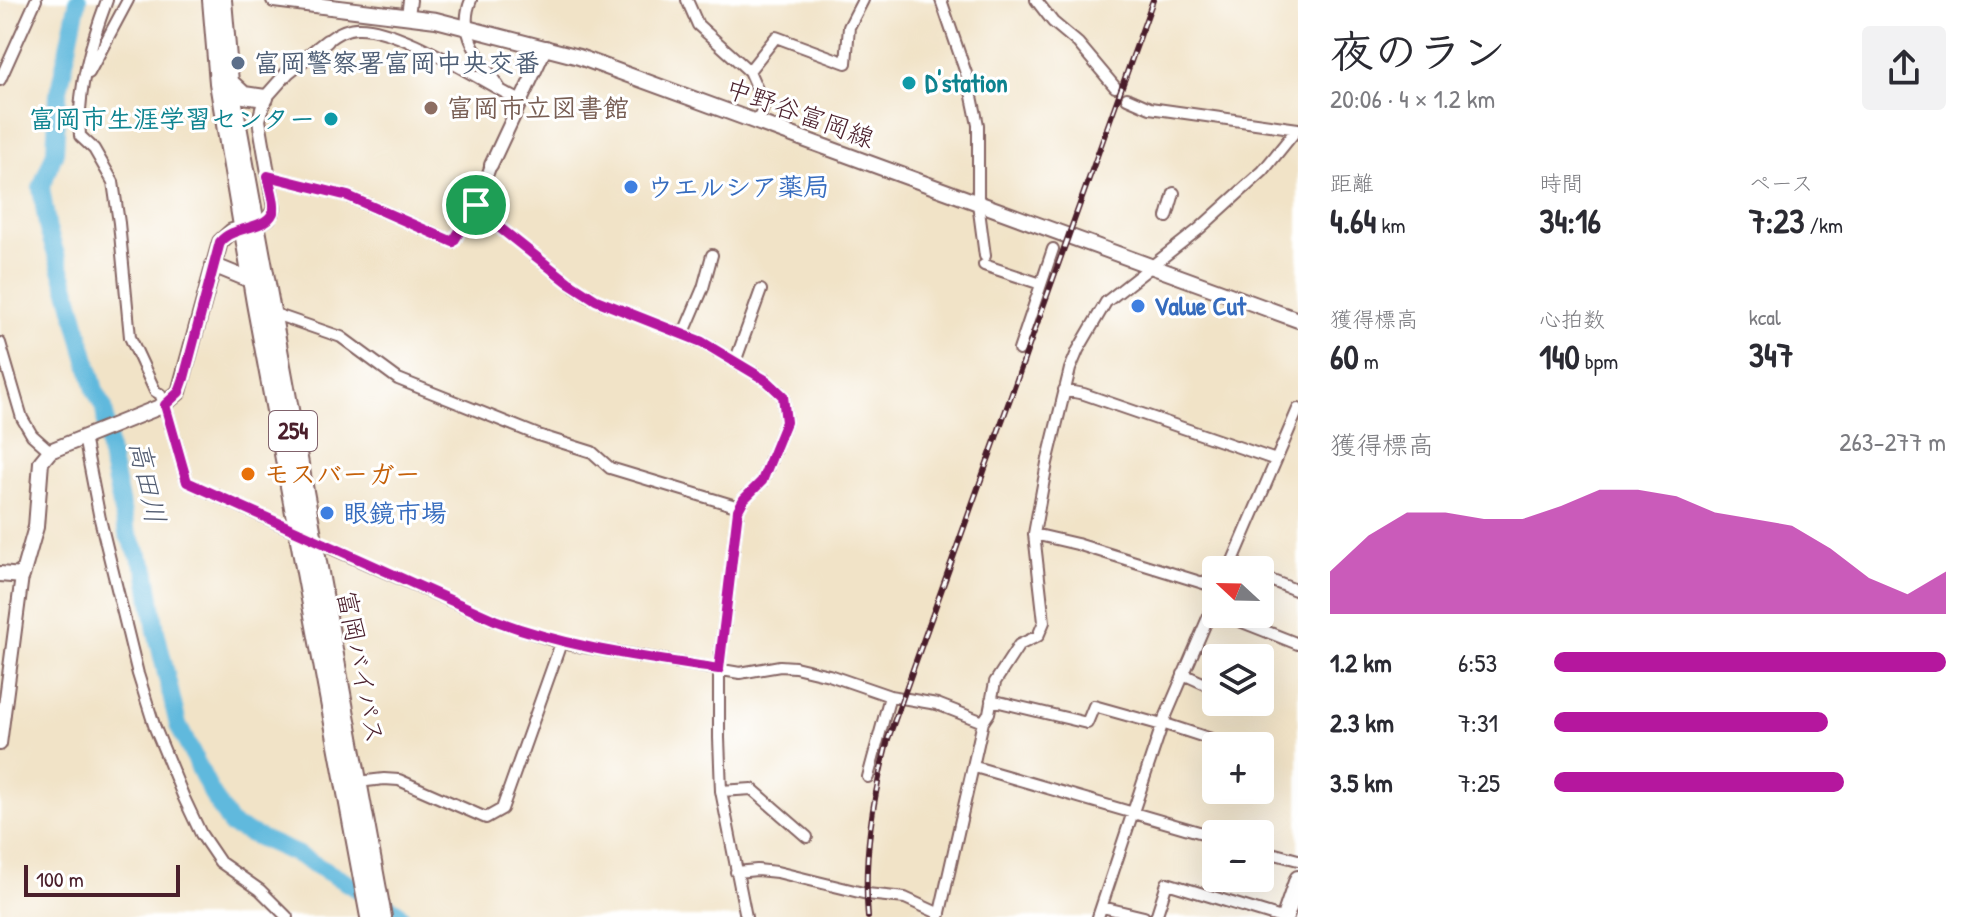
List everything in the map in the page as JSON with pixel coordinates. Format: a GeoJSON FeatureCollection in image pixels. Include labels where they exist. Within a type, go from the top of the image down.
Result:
{"type":"FeatureCollection","features":[{"type":"Feature","properties":{"kind":"highway","name":"富岡バイパス"},"geometry":{"type":"LineString","coordinates":[[211,0],[218,83],[272,313],[369,917]]}},
{"type":"Feature","properties":{"kind":"highway","name":"富岡バイパス"},"geometry":{"type":"LineString","coordinates":[[223,0],[230,82],[251,227],[252,281],[358,782],[383,917]]}},
{"type":"Feature","properties":{"kind":"highway"},"geometry":{"type":"LineString","coordinates":[[230,82],[244,95],[265,98]]}},
{"type":"Feature","properties":{"kind":"highway"},"geometry":{"type":"LineString","coordinates":[[1285,917],[1297,883]]}},
{"type":"Feature","properties":{"kind":"main road","name":"中野谷富岡線"},"geometry":{"type":"LineString","coordinates":[[274,0],[368,5],[465,26],[579,57],[1298,320]]}},
{"type":"Feature","properties":{"kind":"main road"},"geometry":{"type":"LineString","coordinates":[[0,574],[22,576],[36,527],[41,462],[50,451],[164,405],[179,392],[213,265],[225,237],[232,231],[251,227]]}},
{"type":"Feature","properties":{"kind":"main road"},"geometry":{"type":"LineString","coordinates":[[213,265],[252,281]]}},
{"type":"Feature","properties":{"kind":"street"},"geometry":{"type":"LineString","coordinates":[[0,80],[36,0]]}},
{"type":"Feature","properties":{"kind":"street"},"geometry":{"type":"LineString","coordinates":[[107,0],[91,47],[83,85],[80,136],[94,149],[113,182],[130,337],[155,391],[160,394],[187,482],[497,621],[561,643],[740,673],[780,666],[795,667],[890,696],[937,704],[983,722]]}},
{"type":"Feature","properties":{"kind":"street"},"geometry":{"type":"LineString","coordinates":[[83,85],[128,0]]}},
{"type":"Feature","properties":{"kind":"street"},"geometry":{"type":"LineString","coordinates":[[408,16],[410,0]]}},
{"type":"Feature","properties":{"kind":"street"},"geometry":{"type":"LineString","coordinates":[[471,0],[465,26],[470,40],[501,90]]}},
{"type":"Feature","properties":{"kind":"street"},"geometry":{"type":"LineString","coordinates":[[687,0],[698,25],[749,71],[764,105],[757,123]]}},
{"type":"Feature","properties":{"kind":"street"},"geometry":{"type":"LineString","coordinates":[[749,71],[776,37],[846,63],[849,27],[863,0]]}},
{"type":"Feature","properties":{"kind":"street"},"geometry":{"type":"LineString","coordinates":[[941,0],[969,82],[978,125],[978,203],[985,261],[1041,284]]}},
{"type":"Feature","properties":{"kind":"street"},"geometry":{"type":"LineString","coordinates":[[1036,0],[1115,87]]}},
{"type":"Feature","properties":{"kind":"street"},"geometry":{"type":"LineString","coordinates":[[251,227],[269,218],[274,208],[259,120],[265,98],[288,72],[327,41],[349,29],[385,31],[405,39],[521,101]]}},
{"type":"Feature","properties":{"kind":"street"},"geometry":{"type":"LineString","coordinates":[[268,176],[348,196],[453,242],[476,205],[491,165],[546,47]]}},
{"type":"Feature","properties":{"kind":"street"},"geometry":{"type":"LineString","coordinates":[[1127,98],[1150,108],[1298,129]]}},
{"type":"Feature","properties":{"kind":"street"},"geometry":{"type":"LineString","coordinates":[[736,872],[777,872],[867,894],[905,898],[940,916],[983,722],[989,713],[995,682],[1019,645],[1038,636],[1044,622],[1034,534],[1040,489],[1064,390],[1078,350],[1106,302],[1153,266],[1263,171],[1298,129]]}},
{"type":"Feature","properties":{"kind":"street"},"geometry":{"type":"LineString","coordinates":[[1167,217],[1174,193]]}},
{"type":"Feature","properties":{"kind":"street"},"geometry":{"type":"LineString","coordinates":[[476,205],[490,220],[568,282],[596,300],[702,342],[767,381],[783,396],[786,422],[762,481],[739,507],[734,526],[719,669],[721,791],[746,917]]}},
{"type":"Feature","properties":{"kind":"street"},"geometry":{"type":"LineString","coordinates":[[1019,350],[1053,249]]}},
{"type":"Feature","properties":{"kind":"street"},"geometry":{"type":"LineString","coordinates":[[683,335],[703,288],[712,255]]}},
{"type":"Feature","properties":{"kind":"street"},"geometry":{"type":"LineString","coordinates":[[735,362],[761,290]]}},
{"type":"Feature","properties":{"kind":"street"},"geometry":{"type":"LineString","coordinates":[[272,313],[341,337],[398,379],[538,435],[582,447],[610,468],[739,507]]}},
{"type":"Feature","properties":{"kind":"street"},"geometry":{"type":"LineString","coordinates":[[0,343],[22,418],[32,435],[50,451]]}},
{"type":"Feature","properties":{"kind":"street"},"geometry":{"type":"LineString","coordinates":[[1064,390],[1084,394],[1276,460]]}},
{"type":"Feature","properties":{"kind":"street"},"geometry":{"type":"LineString","coordinates":[[1235,556],[1298,409]]}},
{"type":"Feature","properties":{"kind":"street"},"geometry":{"type":"LineString","coordinates":[[87,436],[100,519],[138,674],[155,728],[184,798],[201,834],[220,862],[260,890],[287,917]]}},
{"type":"Feature","properties":{"kind":"street"},"geometry":{"type":"LineString","coordinates":[[1034,534],[1202,583]]}},
{"type":"Feature","properties":{"kind":"street"},"geometry":{"type":"LineString","coordinates":[[0,744],[22,576]]}},
{"type":"Feature","properties":{"kind":"street"},"geometry":{"type":"LineString","coordinates":[[1274,582],[1298,591]]}},
{"type":"Feature","properties":{"kind":"street"},"geometry":{"type":"LineString","coordinates":[[1144,917],[1100,912],[1162,724],[1206,628]]}},
{"type":"Feature","properties":{"kind":"street"},"geometry":{"type":"LineString","coordinates":[[1261,628],[1298,644]]}},
{"type":"Feature","properties":{"kind":"street"},"geometry":{"type":"LineString","coordinates":[[358,782],[399,780],[486,818],[502,809],[561,643]]}},
{"type":"Feature","properties":{"kind":"street"},"geometry":{"type":"LineString","coordinates":[[1183,674],[1202,683]]}},
{"type":"Feature","properties":{"kind":"street"},"geometry":{"type":"LineString","coordinates":[[868,777],[890,696]]}},
{"type":"Feature","properties":{"kind":"street"},"geometry":{"type":"LineString","coordinates":[[991,700],[1087,723],[1094,706],[1202,736]]}},
{"type":"Feature","properties":{"kind":"street"},"geometry":{"type":"LineString","coordinates":[[975,767],[1202,833]]}},
{"type":"Feature","properties":{"kind":"street"},"geometry":{"type":"LineString","coordinates":[[721,791],[752,789],[807,837]]}},
{"type":"Feature","properties":{"kind":"street"},"geometry":{"type":"LineString","coordinates":[[1274,854],[1298,860]]}},
{"type":"Feature","properties":{"kind":"street"},"geometry":{"type":"LineString","coordinates":[[1156,917],[1167,883],[1278,917]]}},
{"type":"Feature","properties":{"kind":"waterway","name":"高田川"},"geometry":{"type":"LineString","coordinates":[[78,0],[58,95],[55,152],[41,188],[48,230],[95,390],[104,408],[109,450],[127,533],[146,569],[156,631],[178,725],[231,825],[298,855],[396,911],[401,917]]}},
{"type":"Feature","properties":{"kind":"railway"},"geometry":{"type":"LineString","coordinates":[[868,917],[870,827],[888,739],[1153,0]]}},
{"type":"Feature","properties":{"kind":"place","name":"富岡警察署富岡中央交番"},"geometry":{"type":"Point","coordinates":[238,63]}},
{"type":"Feature","properties":{"kind":"place","name":"D'station"},"geometry":{"type":"Point","coordinates":[909,83]}},
{"type":"Feature","properties":{"kind":"place","name":"富岡市立図書館"},"geometry":{"type":"Point","coordinates":[431,108]}},
{"type":"Feature","properties":{"kind":"place","name":"富岡市生涯学習センター"},"geometry":{"type":"Point","coordinates":[331,119]}},
{"type":"Feature","properties":{"kind":"place","name":"ウエルシア薬局"},"geometry":{"type":"Point","coordinates":[631,187]}},
{"type":"Feature","properties":{"kind":"place","name":"Value Cut"},"geometry":{"type":"Point","coordinates":[1138,306]}},
{"type":"Feature","properties":{"kind":"place","name":"モスバーガー"},"geometry":{"type":"Point","coordinates":[248,474]}},
{"type":"Feature","properties":{"kind":"place","name":"眼鏡市場"},"geometry":{"type":"Point","coordinates":[327,513]}},
{"type":"Feature","properties":{"kind":"route"},"geometry":{"type":"LineString","coordinates":[[268,176],[348,196],[453,242],[476,205],[490,220],[568,282],[596,300],[702,342],[767,381],[783,396],[786,422],[762,481],[744,499],[734,526],[719,669],[613,653],[536,636],[187,482],[165,405],[179,392],[184,378],[220,242],[232,231],[264,222],[274,208],[268,176]]}}]}
